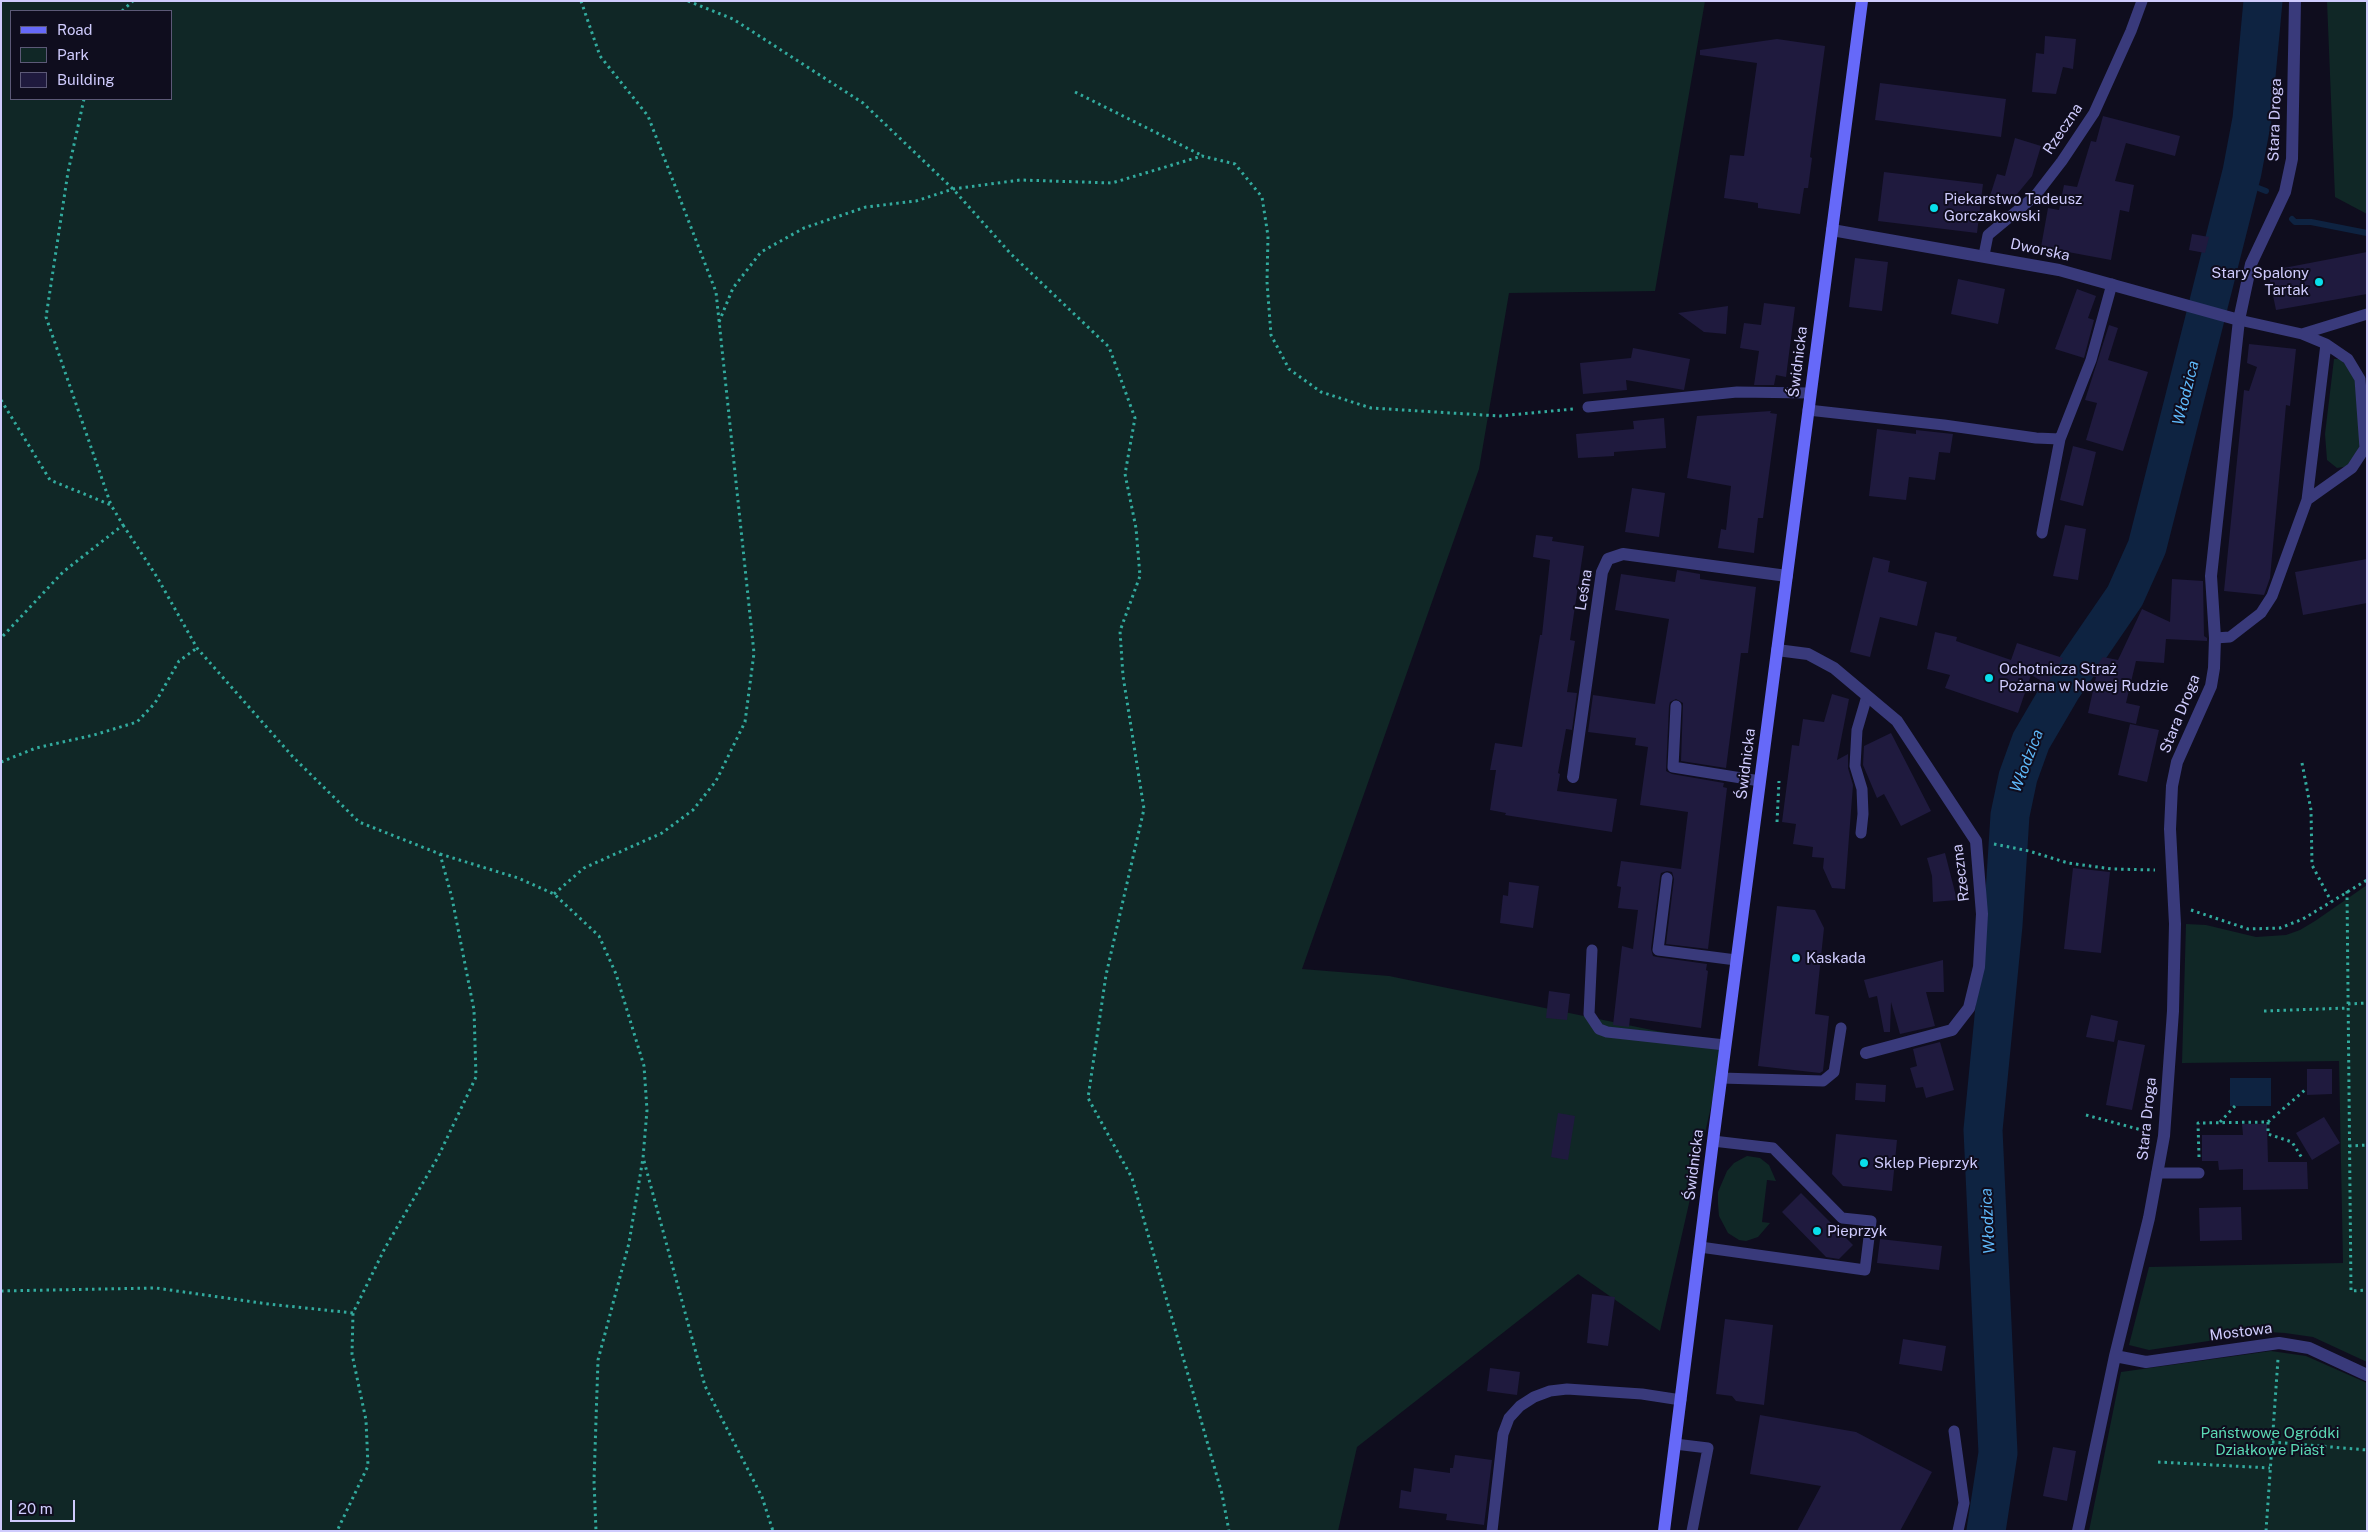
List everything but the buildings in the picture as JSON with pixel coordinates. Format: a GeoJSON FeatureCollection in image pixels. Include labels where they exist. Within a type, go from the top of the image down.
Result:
{"type":"FeatureCollection","features":[{"type":"Feature","properties":{"kind":"street","name":"Świdnicka"},"geometry":{"type":"LineString","coordinates":[[1664,1531],[1736,960],[1862,1]]}},
{"type":"Feature","properties":{"kind":"street","name":"Stara Droga"},"geometry":{"type":"LineString","coordinates":[[2078,1531],[2114,1356],[2149,1218],[2164,1136],[2173,1012],[2174,909],[2170,829],[2174,778],[2177,762],[2211,686],[2214,668],[2215,638],[2211,576],[2238,320],[2251,264],[2285,192],[2292,159],[2295,1]]}},
{"type":"Feature","properties":{"kind":"street","name":"Dworska"},"geometry":{"type":"LineString","coordinates":[[1832,230],[1984,255],[2059,270],[2238,320]]}},
{"type":"Feature","properties":{"kind":"street","name":"Leśna"},"geometry":{"type":"LineString","coordinates":[[1573,777],[1602,572],[1608,559],[1623,554],[1787,576]]}},
{"type":"Feature","properties":{"kind":"street","name":"Rzeczna"},"geometry":{"type":"LineString","coordinates":[[1777,650],[1808,654],[1834,668],[1897,721],[1964,820],[1976,841],[1982,914],[1977,983],[1969,1008],[1952,1030],[1866,1053]]}},
{"type":"Feature","properties":{"kind":"street","name":"Mostowa"},"geometry":{"type":"LineString","coordinates":[[2114,1356],[2146,1362],[2279,1343],[2309,1348],[2367,1374]]}},
{"type":"Feature","properties":{"kind":"lane","name":"Rzeczna"},"geometry":{"type":"LineString","coordinates":[[1984,255],[1988,235],[2035,196],[2062,162],[2094,113],[2131,31],[2142,1]]}},
{"type":"Feature","properties":{"kind":"lane"},"geometry":{"type":"LineString","coordinates":[[2042,533],[2060,439],[2092,360],[2099,325],[2112,284]]}},
{"type":"Feature","properties":{"kind":"lane"},"geometry":{"type":"LineString","coordinates":[[2302,334],[2367,314]]}},
{"type":"Feature","properties":{"kind":"lane"},"geometry":{"type":"LineString","coordinates":[[2238,320],[2302,334],[2326,344],[2348,358],[2360,379],[2365,448],[2352,468],[2307,500]]}},
{"type":"Feature","properties":{"kind":"lane"},"geometry":{"type":"LineString","coordinates":[[2215,638],[2230,637],[2260,613],[2272,596],[2307,500],[2326,344]]}},
{"type":"Feature","properties":{"kind":"lane"},"geometry":{"type":"LineString","coordinates":[[1588,407],[1737,392],[1810,393]]}},
{"type":"Feature","properties":{"kind":"lane"},"geometry":{"type":"LineString","coordinates":[[1808,410],[1944,424],[2036,438],[2060,439]]}},
{"type":"Feature","properties":{"kind":"lane"},"geometry":{"type":"LineString","coordinates":[[1861,833],[1863,814],[1862,789],[1855,766],[1857,730],[1867,696]]}},
{"type":"Feature","properties":{"kind":"lane"},"geometry":{"type":"LineString","coordinates":[[1676,706],[1673,767],[1760,781]]}},
{"type":"Feature","properties":{"kind":"lane"},"geometry":{"type":"LineString","coordinates":[[1667,878],[1658,950],[1736,960]]}},
{"type":"Feature","properties":{"kind":"lane"},"geometry":{"type":"LineString","coordinates":[[1592,950],[1589,1014],[1599,1029],[1607,1032],[1725,1045]]}},
{"type":"Feature","properties":{"kind":"lane"},"geometry":{"type":"LineString","coordinates":[[1721,1078],[1823,1081],[1834,1072],[1841,1028]]}},
{"type":"Feature","properties":{"kind":"lane"},"geometry":{"type":"LineString","coordinates":[[1700,1247],[1865,1270],[1871,1221],[1842,1218],[1773,1148],[1713,1141]]}},
{"type":"Feature","properties":{"kind":"lane"},"geometry":{"type":"LineString","coordinates":[[2157,1173],[2199,1173]]}},
{"type":"Feature","properties":{"kind":"lane"},"geometry":{"type":"LineString","coordinates":[[1492,1531],[1503,1434],[1509,1418],[1520,1406],[1534,1397],[1550,1391],[1566,1389],[1642,1394],[1681,1400]]}},
{"type":"Feature","properties":{"kind":"lane"},"geometry":{"type":"LineString","coordinates":[[1954,1431],[1964,1503],[1958,1531]]}},
{"type":"Feature","properties":{"kind":"lane"},"geometry":{"type":"LineString","coordinates":[[1675,1444],[1708,1448],[1692,1531]]}},
{"type":"Feature","properties":{"kind":"path"},"geometry":{"type":"LineString","coordinates":[[123,10],[133,1]]}},
{"type":"Feature","properties":{"kind":"path"},"geometry":{"type":"LineString","coordinates":[[554,894],[584,868],[662,833],[693,810],[716,781],[745,722],[754,653],[716,292],[648,116],[600,56],[581,1]]}},
{"type":"Feature","properties":{"kind":"path"},"geometry":{"type":"LineString","coordinates":[[688,1],[732,19],[863,103],[953,189],[1011,254],[1109,347],[1135,418],[1125,474],[1136,528],[1140,576],[1120,631],[1123,676],[1144,809],[1106,975],[1088,1098],[1132,1178],[1222,1494],[1229,1531]]}},
{"type":"Feature","properties":{"kind":"path"},"geometry":{"type":"LineString","coordinates":[[1075,92],[1202,156],[1235,164],[1262,197],[1268,236],[1267,282],[1271,335],[1289,369],[1321,392],[1371,408],[1500,416],[1588,407]]}},
{"type":"Feature","properties":{"kind":"path"},"geometry":{"type":"LineString","coordinates":[[84,100],[68,172],[46,317],[110,505],[122,525],[157,577],[197,648],[293,756],[359,822],[440,854],[518,878],[554,894],[599,936],[616,974],[644,1066],[647,1110],[643,1158],[629,1243],[598,1360],[594,1481],[596,1531]]}},
{"type":"Feature","properties":{"kind":"path"},"geometry":{"type":"LineString","coordinates":[[719,322],[733,288],[760,252],[804,228],[866,208],[916,201],[953,189],[1020,180],[1112,183],[1202,156]]}},
{"type":"Feature","properties":{"kind":"path"},"geometry":{"type":"LineString","coordinates":[[1,400],[50,480],[110,505]]}},
{"type":"Feature","properties":{"kind":"path"},"geometry":{"type":"LineString","coordinates":[[1,638],[63,572],[122,525]]}},
{"type":"Feature","properties":{"kind":"path"},"geometry":{"type":"LineString","coordinates":[[1,762],[36,748],[94,735],[137,722],[155,703],[179,661],[197,648]]}},
{"type":"Feature","properties":{"kind":"path"},"geometry":{"type":"LineString","coordinates":[[2302,763],[2312,810],[2312,865],[2331,901]]}},
{"type":"Feature","properties":{"kind":"path"},"geometry":{"type":"LineString","coordinates":[[1988,843],[2029,851],[2068,863],[2112,869],[2171,871]]}},
{"type":"Feature","properties":{"kind":"path"},"geometry":{"type":"LineString","coordinates":[[337,1531],[368,1466],[366,1420],[352,1354],[353,1313],[385,1248],[438,1157],[476,1076],[474,1010],[452,898],[440,854]]}},
{"type":"Feature","properties":{"kind":"path"},"geometry":{"type":"LineString","coordinates":[[2174,909],[2188,909],[2230,924],[2263,930],[2280,928],[2303,919],[2367,880]]}},
{"type":"Feature","properties":{"kind":"path"},"geometry":{"type":"LineString","coordinates":[[2347,891],[2351,1291],[2367,1290]]}},
{"type":"Feature","properties":{"kind":"path"},"geometry":{"type":"LineString","coordinates":[[2264,1011],[2348,1006],[2367,1003]]}},
{"type":"Feature","properties":{"kind":"path"},"geometry":{"type":"LineString","coordinates":[[2199,1173],[2198,1123],[2268,1122],[2306,1089]]}},
{"type":"Feature","properties":{"kind":"path"},"geometry":{"type":"LineString","coordinates":[[2219,1123],[2235,1106]]}},
{"type":"Feature","properties":{"kind":"path"},"geometry":{"type":"LineString","coordinates":[[2086,1115],[2164,1136]]}},
{"type":"Feature","properties":{"kind":"path"},"geometry":{"type":"LineString","coordinates":[[2268,1122],[2268,1134],[2292,1142],[2302,1158]]}},
{"type":"Feature","properties":{"kind":"path"},"geometry":{"type":"LineString","coordinates":[[2349,1146],[2367,1145]]}},
{"type":"Feature","properties":{"kind":"path"},"geometry":{"type":"LineString","coordinates":[[643,1158],[705,1386],[762,1497],[774,1531]]}},
{"type":"Feature","properties":{"kind":"path"},"geometry":{"type":"LineString","coordinates":[[1,1291],[156,1288],[268,1304],[353,1313]]}},
{"type":"Feature","properties":{"kind":"path"},"geometry":{"type":"LineString","coordinates":[[2266,1531],[2279,1343]]}},
{"type":"Feature","properties":{"kind":"path"},"geometry":{"type":"LineString","coordinates":[[2272,1442],[2367,1450]]}},
{"type":"Feature","properties":{"kind":"path"},"geometry":{"type":"LineString","coordinates":[[2158,1462],[2270,1468]]}},
{"type":"Feature","properties":{"kind":"green space"},"geometry":{"type":"Polygon","coordinates":[[[1,1],[1705,1],[1655,291],[1509,293],[1479,469],[1302,969],[1389,976],[1725,1045],[1660,1331],[1578,1274],[1357,1447],[1338,1531],[1,1531],[1,1]]]}},
{"type":"Feature","properties":{"kind":"green space"},"geometry":{"type":"Polygon","coordinates":[[[2327,1],[2367,1],[2367,214],[2335,197],[2327,1]]]}},
{"type":"Feature","properties":{"kind":"green space"},"geometry":{"type":"Polygon","coordinates":[[[2334,359],[2340,359],[2360,379],[2364,438],[2349,466],[2337,468],[2327,460],[2325,434],[2334,359]]]}},
{"type":"Feature","properties":{"kind":"green space"},"geometry":{"type":"Polygon","coordinates":[[[2367,885],[2367,1362],[2313,1337],[2285,1333],[2268,1332],[2149,1350],[2129,1345],[2149,1267],[2343,1263],[2339,1061],[2182,1063],[2186,924],[2206,925],[2256,937],[2286,935],[2300,930],[2315,921],[2367,885]]]}},
{"type":"Feature","properties":{"kind":"green space"},"geometry":{"type":"Polygon","coordinates":[[[1747,1156],[1760,1158],[1769,1165],[1776,1181],[1767,1180],[1762,1222],[1770,1223],[1758,1237],[1746,1241],[1739,1240],[1728,1233],[1719,1216],[1718,1192],[1727,1171],[1734,1163],[1747,1156]]]}},
{"type":"Feature","properties":{"kind":"green space","name":"Państwowe Ogródki Działkowe Piast"},"geometry":{"type":"Polygon","coordinates":[[[2271,1351],[2306,1356],[2367,1383],[2367,1531],[2089,1531],[2121,1372],[2271,1351]]]}},
{"type":"Feature","properties":{"kind":"water"},"geometry":{"type":"Polygon","coordinates":[[[2230,1078],[2271,1078],[2271,1106],[2230,1106],[2230,1078]]]}},
{"type":"Feature","properties":{"kind":"waterway","name":"Włodzica"},"geometry":{"type":"LineString","coordinates":[[1986,1531],[1998,1453],[1983,1130],[2003,925],[2010,815],[2018,777],[2031,741],[2062,688],[2125,596],[2147,547],[2242,172],[2252,119],[2263,1]]}},
{"type":"Feature","properties":{"kind":"waterway"},"geometry":{"type":"LineString","coordinates":[[2240,181],[2266,191]]}},
{"type":"Feature","properties":{"kind":"waterway"},"geometry":{"type":"LineString","coordinates":[[2292,219],[2295,222],[2311,222],[2367,233]]}},
{"type":"Feature","properties":{"kind":"place","name":"Piekarstwo Tadeusz Gorczakowski"},"geometry":{"type":"Point","coordinates":[1934,208]}},
{"type":"Feature","properties":{"kind":"place","name":"Stary Spalony Tartak"},"geometry":{"type":"Point","coordinates":[2319,282]}},
{"type":"Feature","properties":{"kind":"place","name":"Ochotnicza Straż Pożarna w Nowej Rudzie"},"geometry":{"type":"Point","coordinates":[1989,678]}},
{"type":"Feature","properties":{"kind":"place","name":"Kaskada"},"geometry":{"type":"Point","coordinates":[1796,958]}},
{"type":"Feature","properties":{"kind":"place","name":"Sklep Pieprzyk"},"geometry":{"type":"Point","coordinates":[1864,1163]}},
{"type":"Feature","properties":{"kind":"place","name":"Pieprzyk"},"geometry":{"type":"Point","coordinates":[1817,1231]}}]}
